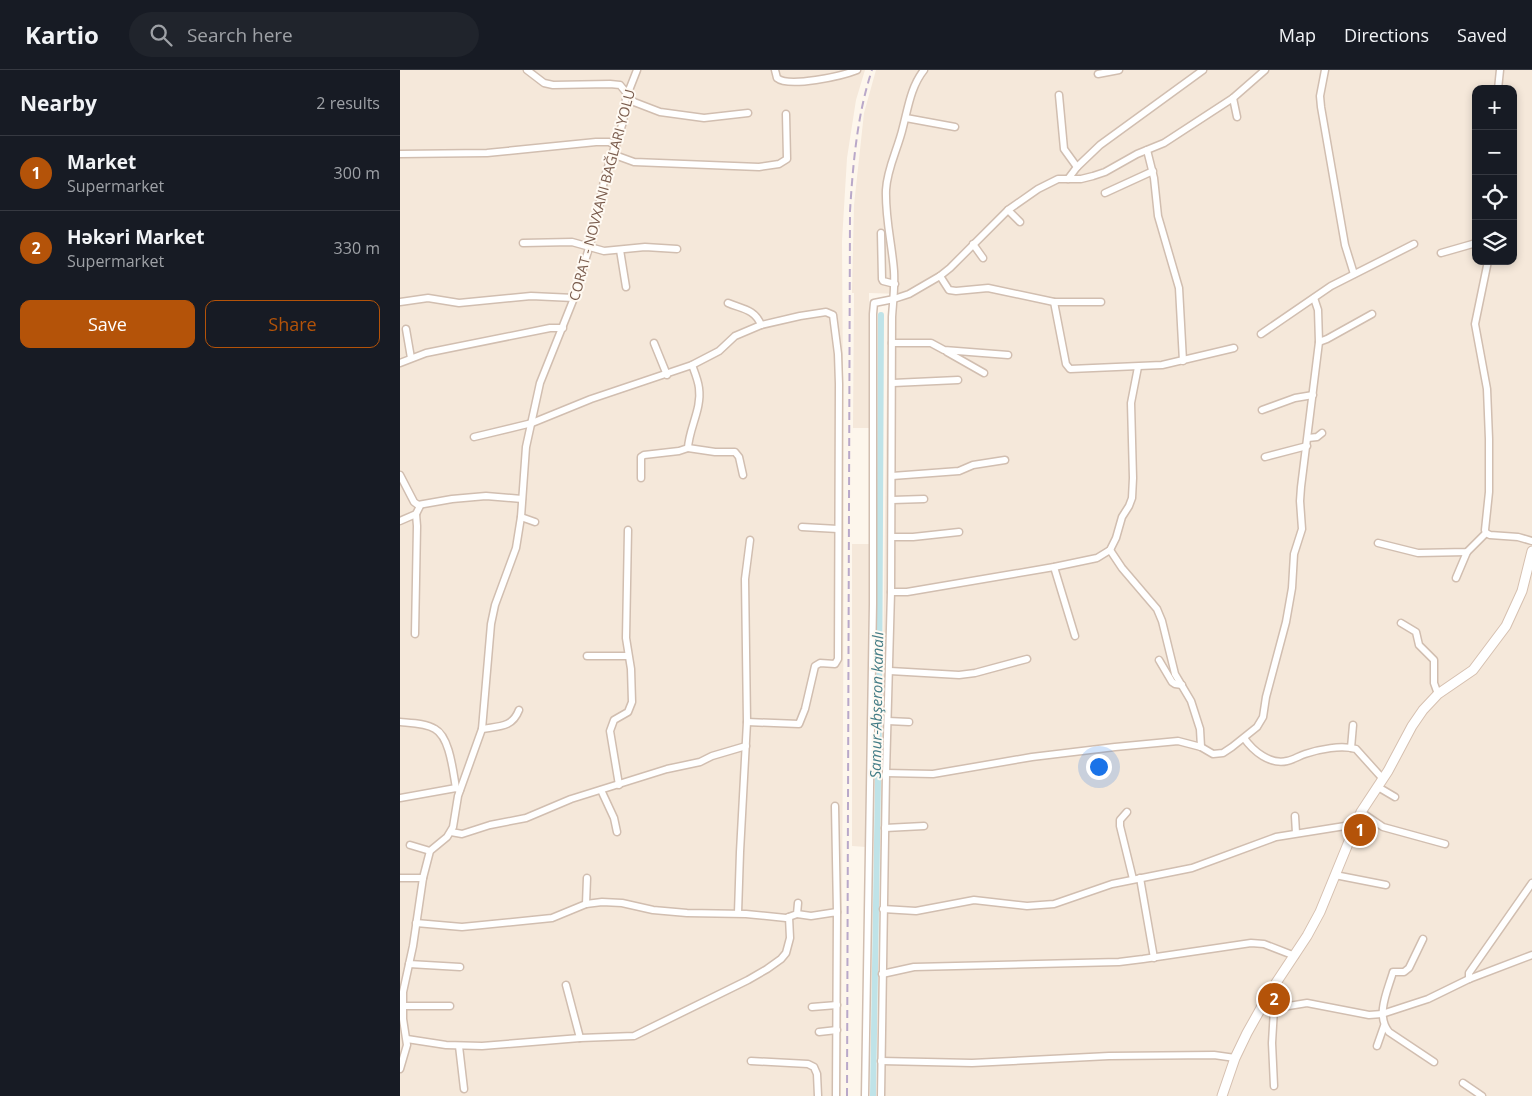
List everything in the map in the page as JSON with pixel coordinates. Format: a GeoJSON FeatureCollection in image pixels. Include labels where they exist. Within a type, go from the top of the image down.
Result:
{"type":"FeatureCollection","features":[{"type":"Feature","properties":{"kind":"street"},"geometry":{"type":"LineString","coordinates":[[527,70],[544,83],[553,85],[620,85],[634,102],[651,110],[680,116],[704,118],[748,113]]}},
{"type":"Feature","properties":{"kind":"street"},"geometry":{"type":"LineString","coordinates":[[400,1069],[406,1050],[406,1039],[402,1026],[402,984],[410,964],[423,878],[430,850],[451,832],[458,789],[482,729],[491,624],[495,605],[516,548],[521,517],[526,447],[543,376],[563,328],[590,248],[602,189],[616,145],[627,95],[637,70]]}},
{"type":"Feature","properties":{"kind":"street"},"geometry":{"type":"LineString","coordinates":[[775,70],[777,78],[783,82],[816,80],[857,70]]}},
{"type":"Feature","properties":{"kind":"street"},"geometry":{"type":"LineString","coordinates":[[881,1096],[883,909],[892,537],[892,343],[895,284],[886,215],[886,190],[890,165],[913,91],[924,70]]}},
{"type":"Feature","properties":{"kind":"street"},"geometry":{"type":"LineString","coordinates":[[1098,74],[1119,70]]}},
{"type":"Feature","properties":{"kind":"street"},"geometry":{"type":"LineString","coordinates":[[1068,178],[1076,167],[1105,141],[1203,70]]}},
{"type":"Feature","properties":{"kind":"street"},"geometry":{"type":"LineString","coordinates":[[865,1096],[873,594],[873,306],[876,301],[894,299],[909,294],[940,276],[1008,210],[1038,189],[1058,180],[1068,178],[1081,179],[1093,176],[1164,143],[1233,98],[1265,70]]}},
{"type":"Feature","properties":{"kind":"street"},"geometry":{"type":"LineString","coordinates":[[1325,70],[1320,96],[1321,106],[1344,245],[1354,274]]}},
{"type":"Feature","properties":{"kind":"street"},"geometry":{"type":"LineString","coordinates":[[1498,85],[1500,70]]}},
{"type":"Feature","properties":{"kind":"street"},"geometry":{"type":"LineString","coordinates":[[1059,95],[1064,149],[1076,167]]}},
{"type":"Feature","properties":{"kind":"street"},"geometry":{"type":"LineString","coordinates":[[1233,98],[1237,117]]}},
{"type":"Feature","properties":{"kind":"street"},"geometry":{"type":"LineString","coordinates":[[612,154],[634,162],[759,167],[779,164],[787,158],[786,114]]}},
{"type":"Feature","properties":{"kind":"street"},"geometry":{"type":"LineString","coordinates":[[906,118],[955,127]]}},
{"type":"Feature","properties":{"kind":"street"},"geometry":{"type":"LineString","coordinates":[[400,154],[487,153],[596,142],[609,142],[616,145]]}},
{"type":"Feature","properties":{"kind":"street"},"geometry":{"type":"LineString","coordinates":[[1147,150],[1153,171],[1160,225],[1180,288],[1183,361]]}},
{"type":"Feature","properties":{"kind":"street"},"geometry":{"type":"LineString","coordinates":[[1105,193],[1153,171]]}},
{"type":"Feature","properties":{"kind":"street"},"geometry":{"type":"LineString","coordinates":[[1008,210],[1020,222]]}},
{"type":"Feature","properties":{"kind":"street"},"geometry":{"type":"LineString","coordinates":[[881,233],[882,279],[883,281],[895,284]]}},
{"type":"Feature","properties":{"kind":"street"},"geometry":{"type":"LineString","coordinates":[[522,243],[572,242],[604,251],[661,247],[677,249]]}},
{"type":"Feature","properties":{"kind":"street"},"geometry":{"type":"LineString","coordinates":[[973,244],[983,258]]}},
{"type":"Feature","properties":{"kind":"street"},"geometry":{"type":"LineString","coordinates":[[1261,334],[1314,298],[1354,274],[1414,244]]}},
{"type":"Feature","properties":{"kind":"street"},"geometry":{"type":"LineString","coordinates":[[1441,253],[1472,244]]}},
{"type":"Feature","properties":{"kind":"street"},"geometry":{"type":"LineString","coordinates":[[620,250],[626,287]]}},
{"type":"Feature","properties":{"kind":"street"},"geometry":{"type":"LineString","coordinates":[[1456,578],[1467,552],[1486,533],[1489,448],[1487,389],[1475,324],[1487,265]]}},
{"type":"Feature","properties":{"kind":"street"},"geometry":{"type":"LineString","coordinates":[[940,276],[949,290],[997,289],[1054,302],[1101,302]]}},
{"type":"Feature","properties":{"kind":"street"},"geometry":{"type":"LineString","coordinates":[[400,302],[428,298],[458,302],[531,296],[574,298]]}},
{"type":"Feature","properties":{"kind":"street"},"geometry":{"type":"LineString","coordinates":[[886,772],[941,773],[1042,756],[1178,741],[1201,747],[1213,754],[1219,754],[1244,738],[1261,722],[1286,622],[1292,588],[1294,554],[1302,529],[1300,501],[1319,342],[1318,310],[1314,298]]}},
{"type":"Feature","properties":{"kind":"street"},"geometry":{"type":"LineString","coordinates":[[1054,302],[1067,367],[1074,370],[1162,365],[1234,348]]}},
{"type":"Feature","properties":{"kind":"street"},"geometry":{"type":"LineString","coordinates":[[728,303],[754,313],[761,325]]}},
{"type":"Feature","properties":{"kind":"street"},"geometry":{"type":"LineString","coordinates":[[474,437],[532,423],[591,399],[692,365],[719,351],[735,336],[761,325],[826,312],[833,315],[838,354],[838,661],[833,664],[820,663],[815,666],[802,720],[799,724],[748,722]]}},
{"type":"Feature","properties":{"kind":"street"},"geometry":{"type":"LineString","coordinates":[[1319,342],[1372,314]]}},
{"type":"Feature","properties":{"kind":"street"},"geometry":{"type":"LineString","coordinates":[[400,363],[426,353],[556,327],[563,328]]}},
{"type":"Feature","properties":{"kind":"street"},"geometry":{"type":"LineString","coordinates":[[406,329],[412,358]]}},
{"type":"Feature","properties":{"kind":"street"},"geometry":{"type":"LineString","coordinates":[[654,343],[667,374]]}},
{"type":"Feature","properties":{"kind":"street"},"geometry":{"type":"LineString","coordinates":[[892,343],[931,343],[984,373]]}},
{"type":"Feature","properties":{"kind":"street"},"geometry":{"type":"LineString","coordinates":[[944,350],[1008,355]]}},
{"type":"Feature","properties":{"kind":"street"},"geometry":{"type":"LineString","coordinates":[[688,448],[700,394],[698,381],[692,365]]}},
{"type":"Feature","properties":{"kind":"street"},"geometry":{"type":"LineString","coordinates":[[891,592],[907,592],[1054,567],[1097,558],[1110,550],[1116,538],[1122,517],[1132,498],[1131,403],[1138,367]]}},
{"type":"Feature","properties":{"kind":"street"},"geometry":{"type":"LineString","coordinates":[[893,383],[958,380]]}},
{"type":"Feature","properties":{"kind":"street"},"geometry":{"type":"LineString","coordinates":[[1262,410],[1295,398],[1312,396]]}},
{"type":"Feature","properties":{"kind":"street"},"geometry":{"type":"LineString","coordinates":[[1308,438],[1317,437],[1322,433]]}},
{"type":"Feature","properties":{"kind":"street"},"geometry":{"type":"LineString","coordinates":[[1265,457],[1307,446]]}},
{"type":"Feature","properties":{"kind":"street"},"geometry":{"type":"LineString","coordinates":[[641,478],[641,457],[644,455],[679,452],[688,448],[715,452],[734,452],[739,457],[743,475]]}},
{"type":"Feature","properties":{"kind":"street"},"geometry":{"type":"LineString","coordinates":[[892,476],[958,471],[973,465],[1006,460]]}},
{"type":"Feature","properties":{"kind":"street"},"geometry":{"type":"LineString","coordinates":[[400,475],[414,502],[420,506],[452,499],[486,496],[522,499]]}},
{"type":"Feature","properties":{"kind":"street"},"geometry":{"type":"LineString","coordinates":[[892,500],[924,499]]}},
{"type":"Feature","properties":{"kind":"street"},"geometry":{"type":"LineString","coordinates":[[415,634],[416,514],[420,506]]}},
{"type":"Feature","properties":{"kind":"street"},"geometry":{"type":"LineString","coordinates":[[400,521],[416,514]]}},
{"type":"Feature","properties":{"kind":"street"},"geometry":{"type":"LineString","coordinates":[[521,517],[535,522]]}},
{"type":"Feature","properties":{"kind":"street"},"geometry":{"type":"LineString","coordinates":[[802,527],[838,529]]}},
{"type":"Feature","properties":{"kind":"street"},"geometry":{"type":"LineString","coordinates":[[619,785],[610,731],[614,720],[628,712],[632,702],[631,669],[626,638],[628,530]]}},
{"type":"Feature","properties":{"kind":"street"},"geometry":{"type":"LineString","coordinates":[[892,537],[913,537],[959,532]]}},
{"type":"Feature","properties":{"kind":"street"},"geometry":{"type":"LineString","coordinates":[[1486,533],[1518,537],[1532,541]]}},
{"type":"Feature","properties":{"kind":"street"},"geometry":{"type":"LineString","coordinates":[[738,914],[748,722],[745,603],[750,540]]}},
{"type":"Feature","properties":{"kind":"street"},"geometry":{"type":"LineString","coordinates":[[1378,543],[1418,553],[1467,552]]}},
{"type":"Feature","properties":{"kind":"street"},"geometry":{"type":"LineString","coordinates":[[1110,550],[1122,568],[1157,609],[1162,621],[1175,674],[1191,701],[1200,730],[1201,747]]}},
{"type":"Feature","properties":{"kind":"street"},"geometry":{"type":"LineString","coordinates":[[1222,1096],[1235,1058],[1261,1007],[1295,956],[1320,912],[1361,812],[1380,783],[1412,726],[1428,704],[1438,694],[1473,670],[1502,632],[1515,609],[1522,591],[1532,551]]}},
{"type":"Feature","properties":{"kind":"street"},"geometry":{"type":"LineString","coordinates":[[1054,567],[1075,636]]}},
{"type":"Feature","properties":{"kind":"street"},"geometry":{"type":"LineString","coordinates":[[1401,623],[1416,632],[1419,645],[1433,658],[1435,663],[1434,683],[1438,694]]}},
{"type":"Feature","properties":{"kind":"street"},"geometry":{"type":"LineString","coordinates":[[587,656],[628,656]]}},
{"type":"Feature","properties":{"kind":"street"},"geometry":{"type":"LineString","coordinates":[[890,671],[959,675],[975,673],[1027,659]]}},
{"type":"Feature","properties":{"kind":"street"},"geometry":{"type":"LineString","coordinates":[[1159,660],[1172,682],[1182,685]]}},
{"type":"Feature","properties":{"kind":"street"},"geometry":{"type":"LineString","coordinates":[[482,729],[510,723],[515,720],[518,710]]}},
{"type":"Feature","properties":{"kind":"street"},"geometry":{"type":"LineString","coordinates":[[888,721],[909,722]]}},
{"type":"Feature","properties":{"kind":"street"},"geometry":{"type":"LineString","coordinates":[[400,722],[435,728],[440,733],[447,746],[458,789]]}},
{"type":"Feature","properties":{"kind":"street"},"geometry":{"type":"LineString","coordinates":[[1350,748],[1353,725]]}},
{"type":"Feature","properties":{"kind":"street"},"geometry":{"type":"LineString","coordinates":[[1244,738],[1261,755],[1280,762],[1290,761],[1318,751],[1356,749],[1362,754],[1380,783],[1395,797]]}},
{"type":"Feature","properties":{"kind":"street"},"geometry":{"type":"LineString","coordinates":[[451,832],[462,834],[490,825],[520,820],[561,802],[667,769],[700,762],[712,756],[746,746]]}},
{"type":"Feature","properties":{"kind":"street"},"geometry":{"type":"LineString","coordinates":[[400,798],[458,789]]}},
{"type":"Feature","properties":{"kind":"street"},"geometry":{"type":"LineString","coordinates":[[601,790],[614,818],[616,832]]}},
{"type":"Feature","properties":{"kind":"street"},"geometry":{"type":"LineString","coordinates":[[835,806],[837,912],[836,1096]]}},
{"type":"Feature","properties":{"kind":"street"},"geometry":{"type":"LineString","coordinates":[[1127,812],[1120,820],[1120,826],[1137,879],[1154,958]]}},
{"type":"Feature","properties":{"kind":"street"},"geometry":{"type":"LineString","coordinates":[[1361,812],[1383,827],[1445,844]]}},
{"type":"Feature","properties":{"kind":"street"},"geometry":{"type":"LineString","coordinates":[[1295,816],[1296,833]]}},
{"type":"Feature","properties":{"kind":"street"},"geometry":{"type":"LineString","coordinates":[[885,828],[924,826]]}},
{"type":"Feature","properties":{"kind":"street"},"geometry":{"type":"LineString","coordinates":[[883,909],[916,911],[974,900],[1027,906],[1054,904],[1102,886],[1192,868],[1268,839],[1345,826],[1354,827]]}},
{"type":"Feature","properties":{"kind":"street"},"geometry":{"type":"LineString","coordinates":[[410,845],[430,850]]}},
{"type":"Feature","properties":{"kind":"street"},"geometry":{"type":"LineString","coordinates":[[1336,875],[1386,885]]}},
{"type":"Feature","properties":{"kind":"street"},"geometry":{"type":"LineString","coordinates":[[400,878],[423,878]]}},
{"type":"Feature","properties":{"kind":"street"},"geometry":{"type":"LineString","coordinates":[[586,904],[587,878]]}},
{"type":"Feature","properties":{"kind":"street"},"geometry":{"type":"LineString","coordinates":[[1469,979],[1469,973],[1532,883]]}},
{"type":"Feature","properties":{"kind":"street"},"geometry":{"type":"LineString","coordinates":[[416,923],[462,927],[552,918],[586,904],[613,902],[653,910],[790,917],[797,914],[811,916],[837,912]]}},
{"type":"Feature","properties":{"kind":"street"},"geometry":{"type":"LineString","coordinates":[[797,914],[798,903]]}},
{"type":"Feature","properties":{"kind":"street"},"geometry":{"type":"LineString","coordinates":[[406,1039],[459,1046],[482,1046],[580,1038],[634,1036],[767,970],[781,959],[789,945],[790,917]]}},
{"type":"Feature","properties":{"kind":"street"},"geometry":{"type":"LineString","coordinates":[[1376,1046],[1384,1026],[1382,1014],[1394,972],[1404,972],[1409,968],[1423,939]]}},
{"type":"Feature","properties":{"kind":"street"},"geometry":{"type":"LineString","coordinates":[[882,974],[914,967],[1119,962],[1251,942],[1264,944],[1295,956]]}},
{"type":"Feature","properties":{"kind":"street"},"geometry":{"type":"LineString","coordinates":[[1261,1007],[1274,1008],[1307,1003],[1369,1015],[1382,1014],[1428,998],[1469,979],[1532,955]]}},
{"type":"Feature","properties":{"kind":"street"},"geometry":{"type":"LineString","coordinates":[[410,964],[460,967]]}},
{"type":"Feature","properties":{"kind":"street"},"geometry":{"type":"LineString","coordinates":[[566,985],[580,1038]]}},
{"type":"Feature","properties":{"kind":"street"},"geometry":{"type":"LineString","coordinates":[[812,1007],[837,1005]]}},
{"type":"Feature","properties":{"kind":"street"},"geometry":{"type":"LineString","coordinates":[[402,1006],[450,1006]]}},
{"type":"Feature","properties":{"kind":"street"},"geometry":{"type":"LineString","coordinates":[[1274,1008],[1272,1043],[1274,1086]]}},
{"type":"Feature","properties":{"kind":"street"},"geometry":{"type":"LineString","coordinates":[[1384,1026],[1395,1036],[1434,1062]]}},
{"type":"Feature","properties":{"kind":"street"},"geometry":{"type":"LineString","coordinates":[[819,1032],[837,1030]]}},
{"type":"Feature","properties":{"kind":"street"},"geometry":{"type":"LineString","coordinates":[[459,1046],[464,1088]]}},
{"type":"Feature","properties":{"kind":"street"},"geometry":{"type":"LineString","coordinates":[[881,1061],[972,1063],[1046,1058],[1214,1055],[1235,1058]]}},
{"type":"Feature","properties":{"kind":"street"},"geometry":{"type":"LineString","coordinates":[[751,1061],[808,1064],[814,1067],[818,1096]]}},
{"type":"Feature","properties":{"kind":"street"},"geometry":{"type":"LineString","coordinates":[[1463,1083],[1482,1096]]}},
{"type":"Feature","properties":{"kind":"shaded area"},"geometry":{"type":"Polygon","coordinates":[[[400,70],[865,70],[856,100],[847,158],[842,241],[844,532],[841,1096],[400,1096],[400,70]]]}},
{"type":"Feature","properties":{"kind":"shaded area"},"geometry":{"type":"Polygon","coordinates":[[[876,70],[1260,70],[1232,94],[1164,139],[1094,173],[1057,177],[1036,187],[944,270],[917,286],[901,294],[869,293],[870,428],[853,428],[854,293],[852,293],[854,205],[864,113],[876,70]]]}},
{"type":"Feature","properties":{"kind":"shaded area"},"geometry":{"type":"Polygon","coordinates":[[[1269,70],[1532,70],[1532,542],[1519,591],[1501,628],[1474,665],[1409,723],[1304,935],[1237,1043],[1217,1096],[877,1096],[888,308],[923,291],[948,275],[1005,216],[1038,192],[1058,182],[1086,181],[1140,155],[1165,146],[1228,106],[1269,70]]]}},
{"type":"Feature","properties":{"kind":"shaded area"},"geometry":{"type":"Polygon","coordinates":[[[852,544],[870,544],[866,847],[852,846],[852,544]]]}},
{"type":"Feature","properties":{"kind":"shaded area"},"geometry":{"type":"Polygon","coordinates":[[[1532,562],[1532,1096],[1225,1096],[1239,1056],[1260,1015],[1297,957],[1361,818],[1422,716],[1507,630],[1532,562]]]}},
{"type":"Feature","properties":{"kind":"waterway","name":"Samur-Abşeron kanalı"},"geometry":{"type":"LineString","coordinates":[[873,1096],[879,717],[881,315]]}},
{"type":"Feature","properties":{"kind":"railway"},"geometry":{"type":"LineString","coordinates":[[847,1096],[850,211],[859,122],[872,70]]}},
{"type":"Feature","properties":{"kind":"place","name":"Market"},"geometry":{"type":"Point","coordinates":[1360,830]}},
{"type":"Feature","properties":{"kind":"place","name":"Həkəri Market"},"geometry":{"type":"Point","coordinates":[1274,999]}}]}
